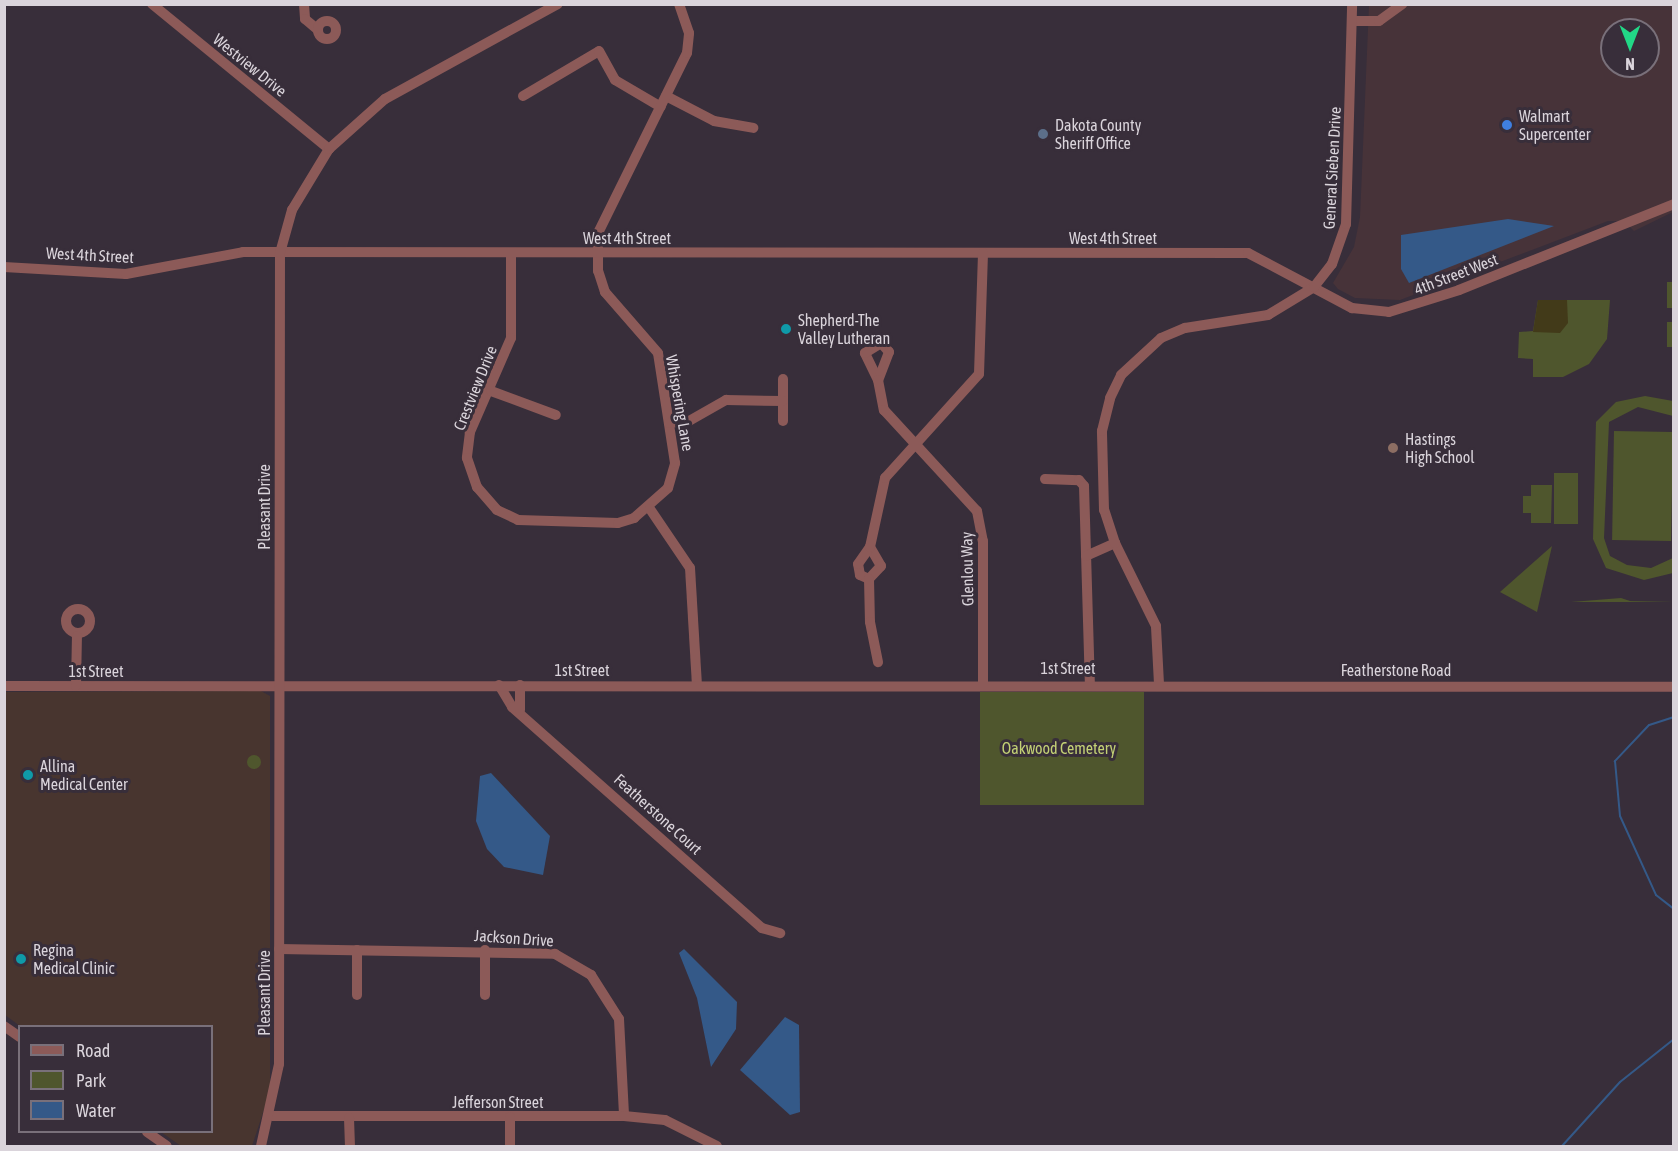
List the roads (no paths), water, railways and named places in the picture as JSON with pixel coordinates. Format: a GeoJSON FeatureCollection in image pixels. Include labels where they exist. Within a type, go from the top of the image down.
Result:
{"type":"FeatureCollection","features":[{"type":"Feature","properties":{"kind":"street","name":"Westview Drive"},"geometry":{"type":"LineString","coordinates":[[152,4],[329,149]]}},
{"type":"Feature","properties":{"kind":"street"},"geometry":{"type":"LineString","coordinates":[[304,4],[305,19],[318,30]]}},
{"type":"Feature","properties":{"kind":"street","name":"Pleasant Drive"},"geometry":{"type":"LineString","coordinates":[[261,1146],[272,1116],[279,1064],[280,253],[292,210],[329,149],[385,99],[558,4]]}},
{"type":"Feature","properties":{"kind":"street","name":"Whispering Lane"},"geometry":{"type":"LineString","coordinates":[[650,509],[668,488],[675,463],[658,353],[606,292],[597,253],[602,216],[661,107],[687,53],[689,33],[679,4]]}},
{"type":"Feature","properties":{"kind":"street","name":"General Sieben Drive"},"geometry":{"type":"LineString","coordinates":[[1159,684],[1156,626],[1114,543],[1104,510],[1102,431],[1121,375],[1161,338],[1185,328],[1268,315],[1314,287],[1340,248],[1346,224],[1352,4]]}},
{"type":"Feature","properties":{"kind":"street"},"geometry":{"type":"LineString","coordinates":[[1352,21],[1379,21],[1402,4]]}},
{"type":"Feature","properties":{"kind":"street"},"geometry":{"type":"LineString","coordinates":[[523,96],[599,51],[615,80],[661,107]]}},
{"type":"Feature","properties":{"kind":"street"},"geometry":{"type":"LineString","coordinates":[[666,96],[714,121],[753,128]]}},
{"type":"Feature","properties":{"kind":"street","name":"4th Street West"},"geometry":{"type":"LineString","coordinates":[[1252,255],[1352,308],[1404,310],[1674,204]]}},
{"type":"Feature","properties":{"kind":"street","name":"West 4th Street"},"geometry":{"type":"LineString","coordinates":[[4,267],[126,274],[217,254],[280,253],[1252,255]]}},
{"type":"Feature","properties":{"kind":"street","name":"Crestview Drive"},"geometry":{"type":"LineString","coordinates":[[511,254],[511,338],[491,391],[470,432],[467,458],[477,487],[497,510],[540,524],[618,523],[650,509]]}},
{"type":"Feature","properties":{"kind":"street"},"geometry":{"type":"LineString","coordinates":[[869,579],[858,569],[870,546],[885,478],[966,393],[981,369],[983,254]]}},
{"type":"Feature","properties":{"kind":"street"},"geometry":{"type":"LineString","coordinates":[[783,379],[783,422]]}},
{"type":"Feature","properties":{"kind":"street","name":"Glenlou Way"},"geometry":{"type":"LineString","coordinates":[[878,380],[884,410],[970,501],[982,526],[983,683]]}},
{"type":"Feature","properties":{"kind":"street"},"geometry":{"type":"LineString","coordinates":[[491,391],[556,415]]}},
{"type":"Feature","properties":{"kind":"street"},"geometry":{"type":"LineString","coordinates":[[669,423],[689,422],[726,400],[783,401]]}},
{"type":"Feature","properties":{"kind":"street"},"geometry":{"type":"LineString","coordinates":[[1045,479],[1083,482],[1090,684]]}},
{"type":"Feature","properties":{"kind":"street"},"geometry":{"type":"LineString","coordinates":[[650,509],[690,568],[697,685]]}},
{"type":"Feature","properties":{"kind":"street"},"geometry":{"type":"LineString","coordinates":[[1086,556],[1114,543]]}},
{"type":"Feature","properties":{"kind":"street"},"geometry":{"type":"LineString","coordinates":[[870,546],[881,566],[869,579],[870,621],[878,662]]}},
{"type":"Feature","properties":{"kind":"street"},"geometry":{"type":"LineString","coordinates":[[76,686],[77,636]]}},
{"type":"Feature","properties":{"kind":"street","name":"1st Street"},"geometry":{"type":"LineString","coordinates":[[4,686],[1159,684]]}},
{"type":"Feature","properties":{"kind":"street","name":"Featherstone Road"},"geometry":{"type":"LineString","coordinates":[[1159,684],[1674,687]]}},
{"type":"Feature","properties":{"kind":"street","name":"Featherstone Court"},"geometry":{"type":"LineString","coordinates":[[499,685],[503,699],[520,710],[762,928],[780,933]]}},
{"type":"Feature","properties":{"kind":"street"},"geometry":{"type":"LineString","coordinates":[[520,685],[520,710]]}},
{"type":"Feature","properties":{"kind":"street","name":"Jackson Drive"},"geometry":{"type":"LineString","coordinates":[[279,949],[485,950],[555,954],[591,975],[619,1018],[624,1116]]}},
{"type":"Feature","properties":{"kind":"street"},"geometry":{"type":"LineString","coordinates":[[357,950],[357,995]]}},
{"type":"Feature","properties":{"kind":"street"},"geometry":{"type":"LineString","coordinates":[[485,950],[485,995]]}},
{"type":"Feature","properties":{"kind":"street"},"geometry":{"type":"LineString","coordinates":[[4,1026],[18,1036]]}},
{"type":"Feature","properties":{"kind":"street","name":"Jefferson Street"},"geometry":{"type":"LineString","coordinates":[[272,1116],[349,1118],[624,1116],[665,1120],[717,1146]]}},
{"type":"Feature","properties":{"kind":"street"},"geometry":{"type":"LineString","coordinates":[[510,1117],[510,1146]]}},
{"type":"Feature","properties":{"kind":"street"},"geometry":{"type":"LineString","coordinates":[[349,1118],[350,1146]]}},
{"type":"Feature","properties":{"kind":"street"},"geometry":{"type":"LineString","coordinates":[[150,1133],[167,1146]]}},
{"type":"Feature","properties":{"kind":"water"},"geometry":{"type":"Polygon","coordinates":[[[1508,219],[1554,226],[1409,283],[1401,269],[1401,235],[1508,219]]]}},
{"type":"Feature","properties":{"kind":"water"},"geometry":{"type":"Polygon","coordinates":[[[491,773],[550,836],[543,875],[504,867],[487,849],[476,821],[480,776],[491,773]]]}},
{"type":"Feature","properties":{"kind":"water"},"geometry":{"type":"Polygon","coordinates":[[[684,949],[737,1002],[736,1029],[711,1067],[697,998],[679,953],[684,949]]]}},
{"type":"Feature","properties":{"kind":"water"},"geometry":{"type":"Polygon","coordinates":[[[785,1017],[799,1025],[800,1112],[790,1115],[740,1070],[785,1017]]]}},
{"type":"Feature","properties":{"kind":"waterway"},"geometry":{"type":"LineString","coordinates":[[1674,717],[1649,725],[1615,761],[1620,816],[1656,895],[1674,909]]}},
{"type":"Feature","properties":{"kind":"waterway"},"geometry":{"type":"LineString","coordinates":[[1562,1146],[1620,1082],[1674,1039]]}},
{"type":"Feature","properties":{"kind":"place","name":"Walmart Supercenter"},"geometry":{"type":"Point","coordinates":[1507,125]}},
{"type":"Feature","properties":{"kind":"place","name":"Dakota County Sheriff Office"},"geometry":{"type":"Point","coordinates":[1043,134]}},
{"type":"Feature","properties":{"kind":"place","name":"Shepherd-The Valley Lutheran"},"geometry":{"type":"Point","coordinates":[786,329]}},
{"type":"Feature","properties":{"kind":"place","name":"Hastings High School"},"geometry":{"type":"Point","coordinates":[1393,448]}},
{"type":"Feature","properties":{"kind":"place","name":"Allina Medical Center"},"geometry":{"type":"Point","coordinates":[28,775]}},
{"type":"Feature","properties":{"kind":"place","name":"Regina Medical Clinic"},"geometry":{"type":"Point","coordinates":[21,959]}},
{"type":"Feature","properties":{"kind":"park label","name":"Oakwood Cemetery"},"geometry":{"type":"Point","coordinates":[1059,748]}}]}
